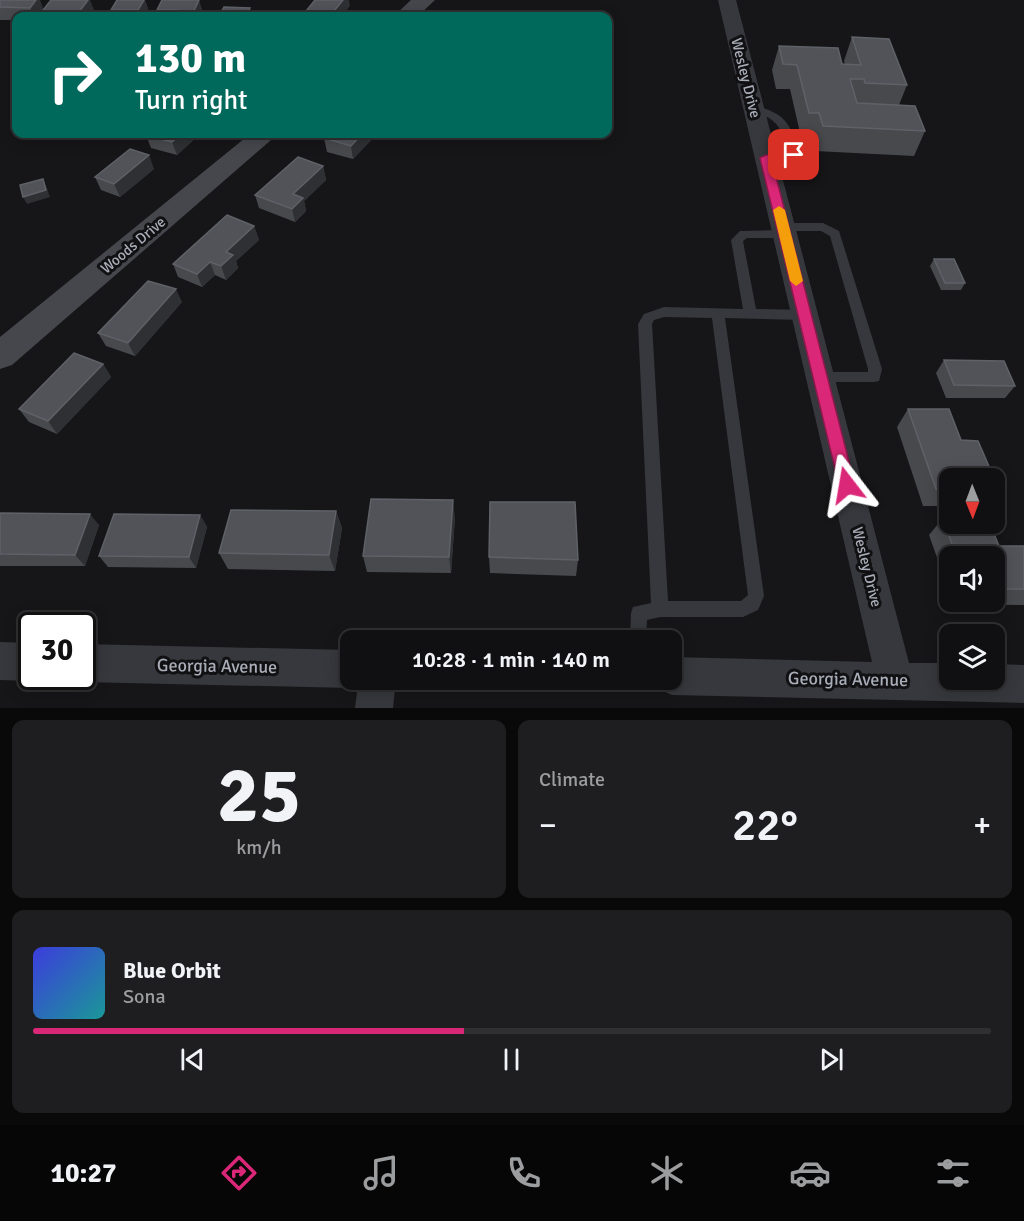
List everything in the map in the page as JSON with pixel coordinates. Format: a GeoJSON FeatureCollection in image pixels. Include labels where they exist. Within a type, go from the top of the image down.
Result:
{"type":"FeatureCollection","features":[{"type":"Feature","properties":{"kind":"street"},"geometry":{"type":"LineString","coordinates":[[410,12],[424,0]]}},
{"type":"Feature","properties":{"kind":"street","name":"Wesley Drive"},"geometry":{"type":"LineString","coordinates":[[727,0],[895,680]]}},
{"type":"Feature","properties":{"kind":"street","name":"Woods Drive"},"geometry":{"type":"LineString","coordinates":[[0,356],[260,138]]}},
{"type":"Feature","properties":{"kind":"street"},"geometry":{"type":"LineString","coordinates":[[0,661],[18,662]]}},
{"type":"Feature","properties":{"kind":"street","name":"Georgia Avenue"},"geometry":{"type":"LineString","coordinates":[[96,663],[340,669]]}},
{"type":"Feature","properties":{"kind":"street","name":"Georgia Avenue"},"geometry":{"type":"LineString","coordinates":[[682,676],[1024,684]]}},
{"type":"Feature","properties":{"kind":"street"},"geometry":{"type":"LineString","coordinates":[[374,708],[376,690]]}},
{"type":"Feature","properties":{"kind":"lane"},"geometry":{"type":"LineString","coordinates":[[750,314],[737,240],[744,234],[823,226],[836,234],[875,369],[874,377],[820,377]]}},
{"type":"Feature","properties":{"kind":"lane"},"geometry":{"type":"LineString","coordinates":[[660,609],[645,324],[649,317],[664,312],[805,315]]}},
{"type":"Feature","properties":{"kind":"lane"},"geometry":{"type":"LineString","coordinates":[[638,630],[639,613],[660,609],[743,609],[752,604],[756,596],[718,313]]}},
{"type":"Feature","properties":{"kind":"building"},"geometry":{"type":"Polygon","coordinates":[[[0,0],[36,0],[30,8],[0,7],[0,0]]]}},
{"type":"Feature","properties":{"kind":"building"},"geometry":{"type":"Polygon","coordinates":[[[51,0],[88,0],[79,12],[42,12],[51,0]]]}},
{"type":"Feature","properties":{"kind":"building"},"geometry":{"type":"Polygon","coordinates":[[[117,0],[144,0],[138,10],[111,10],[117,0]]]}},
{"type":"Feature","properties":{"kind":"building"},"geometry":{"type":"Polygon","coordinates":[[[162,0],[199,0],[193,12],[157,10],[162,0]]]}},
{"type":"Feature","properties":{"kind":"building"},"geometry":{"type":"Polygon","coordinates":[[[315,0],[343,0],[333,12],[305,12],[315,0]]]}},
{"type":"Feature","properties":{"kind":"building"},"geometry":{"type":"Polygon","coordinates":[[[224,7],[250,8],[248,12],[221,12],[224,7]]]}},
{"type":"Feature","properties":{"kind":"building"},"geometry":{"type":"Polygon","coordinates":[[[852,37],[889,39],[907,85],[865,83],[864,79],[850,79],[857,103],[915,106],[925,131],[823,126],[819,113],[809,113],[797,65],[783,64],[779,46],[838,48],[842,64],[861,65],[852,37]]]}},
{"type":"Feature","properties":{"kind":"building"},"geometry":{"type":"Polygon","coordinates":[[[157,138],[176,138],[172,142],[157,138]]]}},
{"type":"Feature","properties":{"kind":"building"},"geometry":{"type":"Polygon","coordinates":[[[324,138],[358,138],[351,146],[324,138]]]}},
{"type":"Feature","properties":{"kind":"building"},"geometry":{"type":"Polygon","coordinates":[[[130,149],[149,155],[114,184],[95,177],[130,149]]]}},
{"type":"Feature","properties":{"kind":"building"},"geometry":{"type":"Polygon","coordinates":[[[298,157],[323,166],[293,194],[303,198],[292,209],[255,195],[298,157]]]}},
{"type":"Feature","properties":{"kind":"building"},"geometry":{"type":"Polygon","coordinates":[[[43,179],[46,190],[23,197],[20,185],[43,179]]]}},
{"type":"Feature","properties":{"kind":"building"},"geometry":{"type":"Polygon","coordinates":[[[227,215],[254,226],[226,252],[233,255],[221,266],[210,262],[197,274],[173,264],[227,215]]]}},
{"type":"Feature","properties":{"kind":"building"},"geometry":{"type":"Polygon","coordinates":[[[934,259],[954,259],[965,283],[945,283],[934,259]]]}},
{"type":"Feature","properties":{"kind":"building"},"geometry":{"type":"Polygon","coordinates":[[[148,281],[176,289],[128,343],[98,333],[148,281]]]}},
{"type":"Feature","properties":{"kind":"building"},"geometry":{"type":"Polygon","coordinates":[[[74,353],[103,364],[48,421],[19,409],[74,353]]]}},
{"type":"Feature","properties":{"kind":"building"},"geometry":{"type":"Polygon","coordinates":[[[944,360],[1004,361],[1015,386],[954,385],[944,360]]]}},
{"type":"Feature","properties":{"kind":"building"},"geometry":{"type":"Polygon","coordinates":[[[908,409],[949,409],[961,440],[978,441],[990,468],[939,468],[939,489],[936,489],[908,409]]]}},
{"type":"Feature","properties":{"kind":"building"},"geometry":{"type":"Polygon","coordinates":[[[371,499],[453,500],[449,557],[363,556],[371,499]]]}},
{"type":"Feature","properties":{"kind":"building"},"geometry":{"type":"Polygon","coordinates":[[[490,502],[575,502],[578,560],[489,557],[490,502]]]}},
{"type":"Feature","properties":{"kind":"building"},"geometry":{"type":"Polygon","coordinates":[[[231,510],[336,511],[329,555],[219,553],[231,510]]]}},
{"type":"Feature","properties":{"kind":"building"},"geometry":{"type":"Polygon","coordinates":[[[0,513],[90,514],[75,555],[0,554],[0,513]]]}},
{"type":"Feature","properties":{"kind":"building"},"geometry":{"type":"Polygon","coordinates":[[[114,514],[200,515],[189,557],[99,556],[114,514]]]}},
{"type":"Feature","properties":{"kind":"building"},"geometry":{"type":"Polygon","coordinates":[[[948,534],[994,534],[999,546],[953,546],[948,534]]]}},
{"type":"Feature","properties":{"kind":"building"},"geometry":{"type":"Polygon","coordinates":[[[1005,546],[1024,546],[1024,589],[1005,589],[1005,546]]]}},
{"type":"Feature","properties":{"kind":"slow traffic"},"geometry":{"type":"LineString","coordinates":[[779,210],[796,281]]}},
{"type":"Feature","properties":{"kind":"route"},"geometry":{"type":"LineString","coordinates":[[794,155],[792,158],[766,158],[847,485]]}}]}
